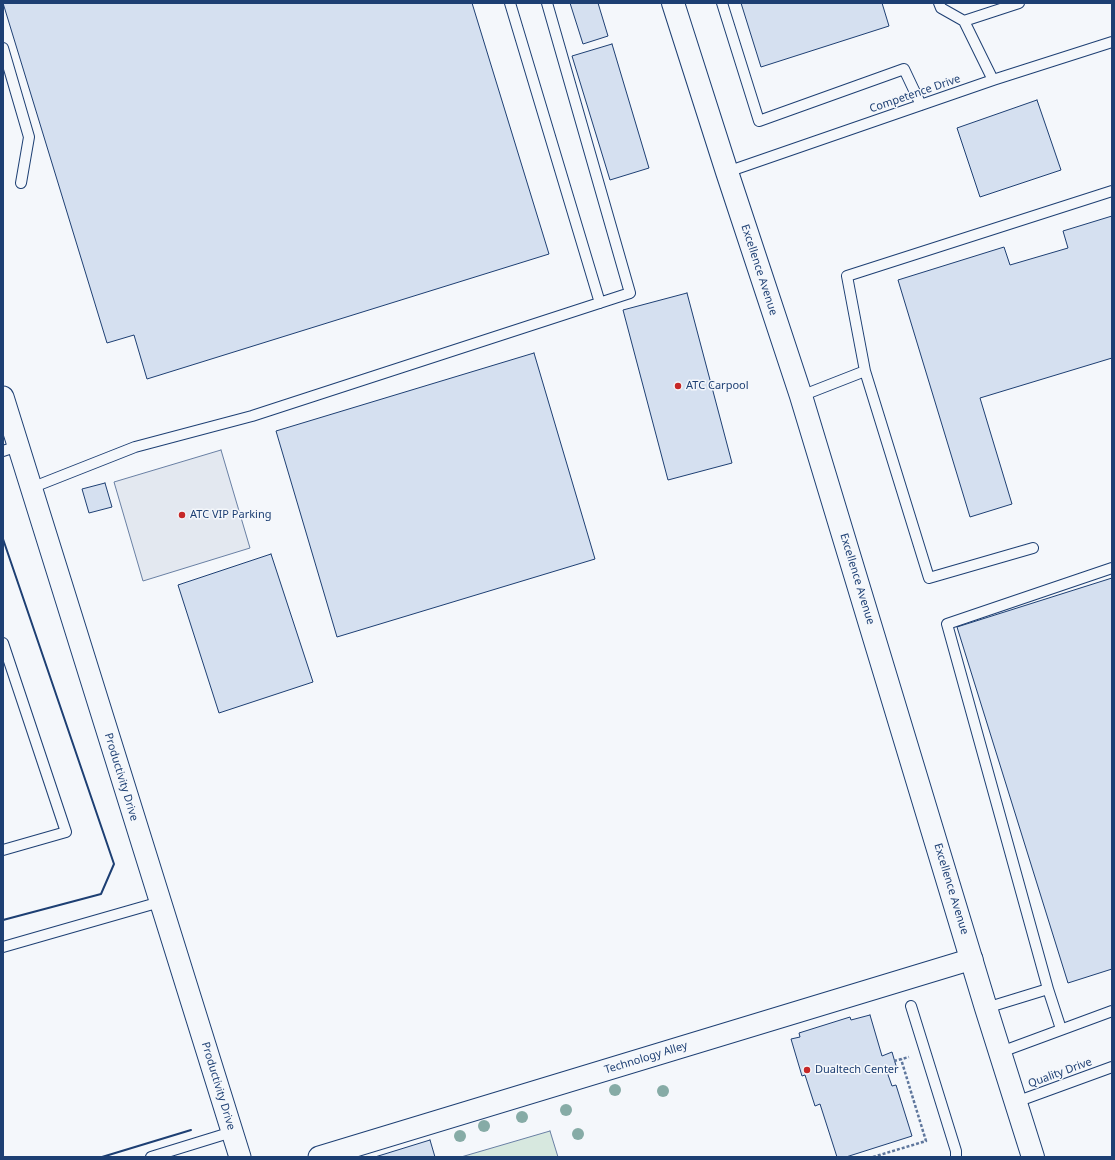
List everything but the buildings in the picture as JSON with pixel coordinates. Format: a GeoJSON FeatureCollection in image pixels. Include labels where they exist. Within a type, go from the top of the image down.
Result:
{"type":"FeatureCollection","features":[{"type":"Feature","properties":{"kind":"street","name":"Excellence Avenue"},"geometry":{"type":"LineString","coordinates":[[673,3],[801,396],[986,1008],[1033,1157]]}},
{"type":"Feature","properties":{"kind":"street","name":"Productivity Drive"},"geometry":{"type":"LineString","coordinates":[[3,397],[11,449],[31,488],[240,1157]]}},
{"type":"Feature","properties":{"kind":"street","name":"Technology Alley"},"geometry":{"type":"LineString","coordinates":[[319,1157],[972,959]]}},
{"type":"Feature","properties":{"kind":"lane"},"geometry":{"type":"LineString","coordinates":[[510,3],[600,303]]}},
{"type":"Feature","properties":{"kind":"lane"},"geometry":{"type":"LineString","coordinates":[[31,488],[135,447],[252,416],[630,293],[547,3]]}},
{"type":"Feature","properties":{"kind":"lane"},"geometry":{"type":"LineString","coordinates":[[722,3],[759,121],[904,68],[920,105]]}},
{"type":"Feature","properties":{"kind":"lane"},"geometry":{"type":"LineString","coordinates":[[939,3],[941,8],[964,21],[992,80]]}},
{"type":"Feature","properties":{"kind":"lane"},"geometry":{"type":"LineString","coordinates":[[964,21],[1019,3]]}},
{"type":"Feature","properties":{"kind":"lane","name":"Competence Drive"},"geometry":{"type":"LineString","coordinates":[[727,172],[992,80],[1112,42]]}},
{"type":"Feature","properties":{"kind":"lane"},"geometry":{"type":"LineString","coordinates":[[3,48],[29,137],[21,183]]}},
{"type":"Feature","properties":{"kind":"lane"},"geometry":{"type":"LineString","coordinates":[[1033,548],[930,578],[865,371],[847,276],[1112,191]]}},
{"type":"Feature","properties":{"kind":"lane"},"geometry":{"type":"LineString","coordinates":[[801,396],[865,371]]}},
{"type":"Feature","properties":{"kind":"lane"},"geometry":{"type":"LineString","coordinates":[[1061,1029],[1048,989],[947,624],[1112,568]]}},
{"type":"Feature","properties":{"kind":"lane"},"geometry":{"type":"LineString","coordinates":[[3,644],[66,832],[3,850]]}},
{"type":"Feature","properties":{"kind":"lane"},"geometry":{"type":"LineString","coordinates":[[3,947],[160,902]]}},
{"type":"Feature","properties":{"kind":"lane"},"geometry":{"type":"LineString","coordinates":[[986,1008],[1048,989]]}},
{"type":"Feature","properties":{"kind":"lane"},"geometry":{"type":"LineString","coordinates":[[911,1006],[956,1151],[956,1157]]}},
{"type":"Feature","properties":{"kind":"lane"},"geometry":{"type":"LineString","coordinates":[[1001,1052],[1112,1011]]}},
{"type":"Feature","properties":{"kind":"lane","name":"Quality Drive"},"geometry":{"type":"LineString","coordinates":[[1016,1102],[1112,1067]]}},
{"type":"Feature","properties":{"kind":"lane"},"geometry":{"type":"LineString","coordinates":[[151,1157],[174,1154],[232,1132]]}},
{"type":"Feature","properties":{"kind":"path"},"geometry":{"type":"LineString","coordinates":[[873,1157],[926,1141],[902,1060]]}},
{"type":"Feature","properties":{"kind":"shaded area","name":"ATC VIP Parking"},"geometry":{"type":"Polygon","coordinates":[[[221,450],[250,548],[143,581],[114,482],[221,450]]]}},
{"type":"Feature","properties":{"kind":"shaded area"},"geometry":{"type":"Polygon","coordinates":[[[550,1131],[558,1157],[461,1157],[550,1131]]]}},
{"type":"Feature","properties":{"kind":"wall"},"geometry":{"type":"LineString","coordinates":[[3,539],[114,864],[101,894],[3,920]]}},
{"type":"Feature","properties":{"kind":"wall"},"geometry":{"type":"LineString","coordinates":[[102,1157],[191,1130]]}},
{"type":"Feature","properties":{"kind":"place","name":"ATC Carpool"},"geometry":{"type":"Point","coordinates":[678,386]}},
{"type":"Feature","properties":{"kind":"place","name":"ATC VIP Parking"},"geometry":{"type":"Point","coordinates":[182,515]}},
{"type":"Feature","properties":{"kind":"place","name":"Dualtech Center"},"geometry":{"type":"Point","coordinates":[807,1070]}}]}
